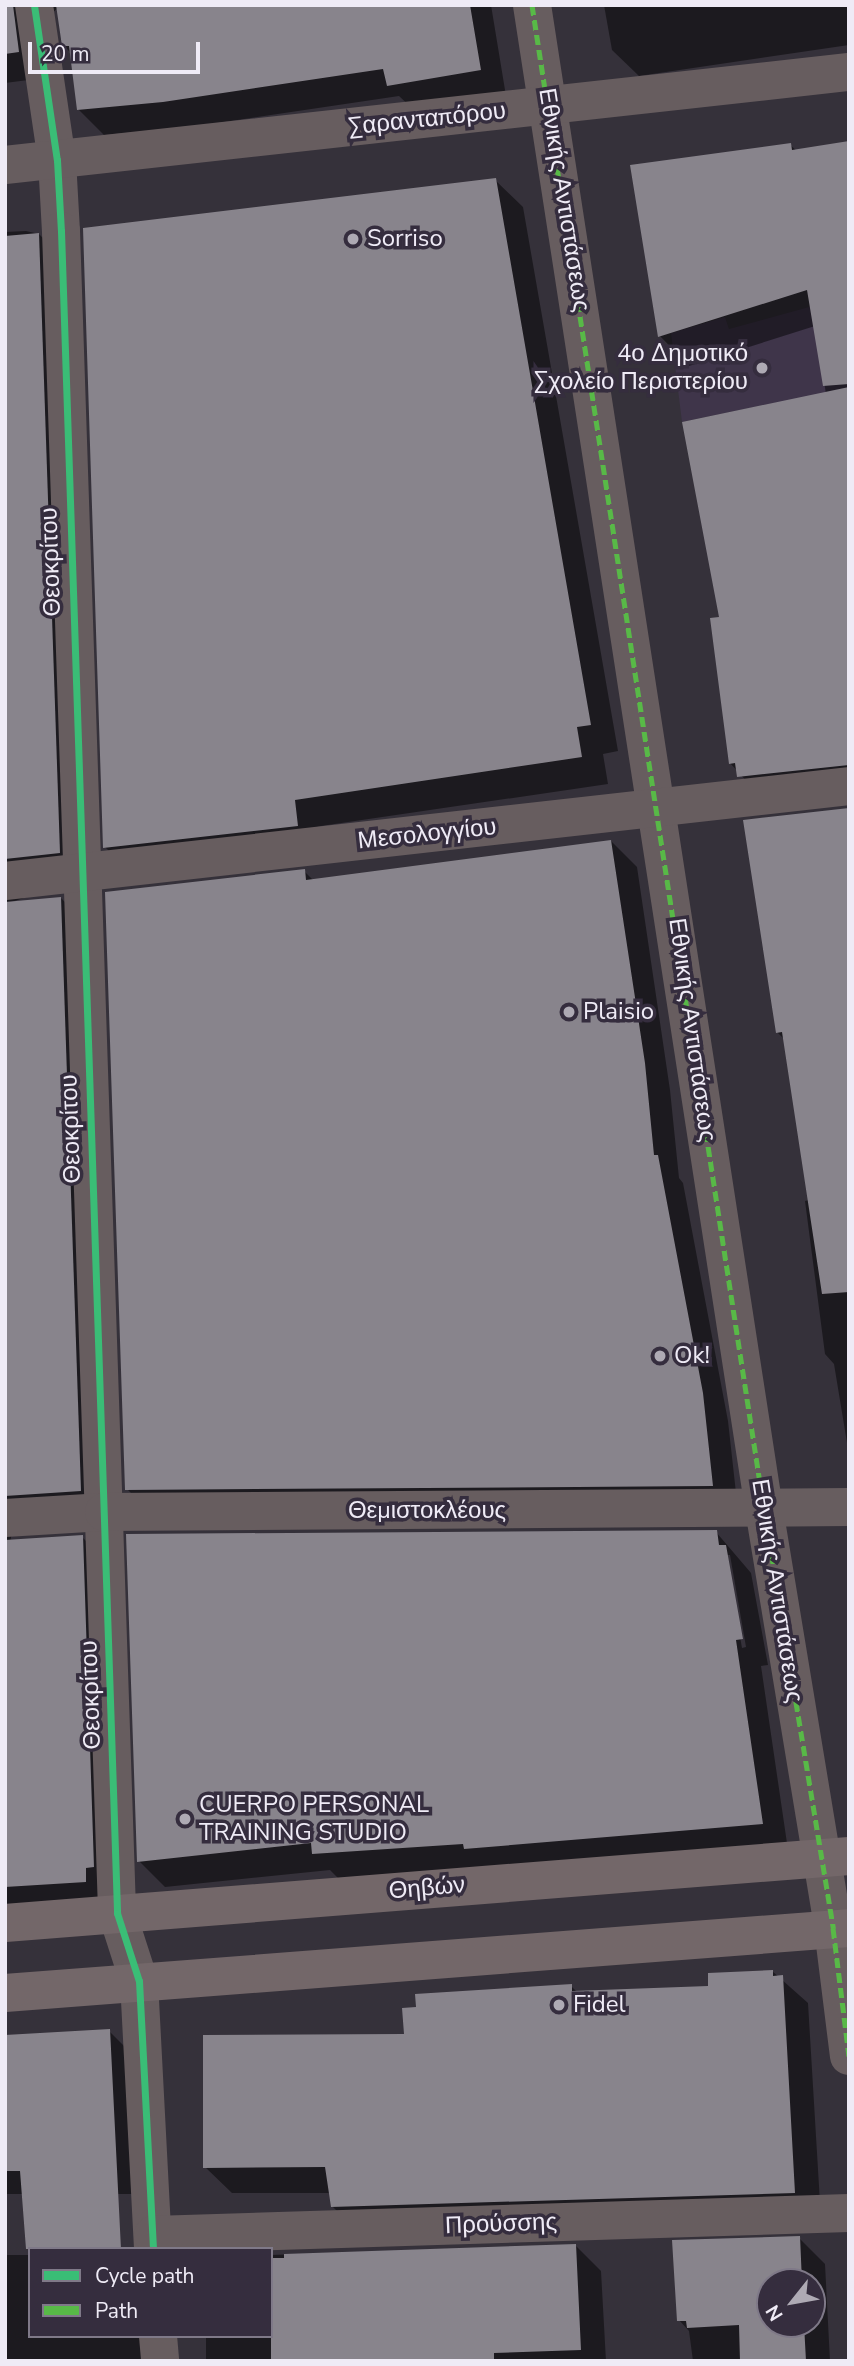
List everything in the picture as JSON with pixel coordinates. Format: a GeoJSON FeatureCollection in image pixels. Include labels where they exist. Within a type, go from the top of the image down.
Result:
{"type":"FeatureCollection","features":[{"type":"Feature","properties":{"kind":"main road","name":"Θηβών"},"geometry":{"type":"LineString","coordinates":[[5,1923],[834,1856]]}},
{"type":"Feature","properties":{"kind":"main road"},"geometry":{"type":"LineString","coordinates":[[5,1993],[841,1928]]}},
{"type":"Feature","properties":{"kind":"street","name":"Θεοκρίτου"},"geometry":{"type":"LineString","coordinates":[[34,5],[57,160],[79,873],[117,1913],[139,1981],[153,2242]]}},
{"type":"Feature","properties":{"kind":"street","name":"Εθνικής Αντιστάσεως"},"geometry":{"type":"LineString","coordinates":[[532,5],[550,105],[659,807],[764,1509],[834,1856],[849,2056]]}},
{"type":"Feature","properties":{"kind":"street","name":"Σαρανταπόρου"},"geometry":{"type":"LineString","coordinates":[[5,165],[849,72]]}},
{"type":"Feature","properties":{"kind":"street","name":"Μεσολογγίου"},"geometry":{"type":"LineString","coordinates":[[5,881],[849,786]]}},
{"type":"Feature","properties":{"kind":"street","name":"Θεμιστοκλέους"},"geometry":{"type":"LineString","coordinates":[[5,1518],[104,1513],[849,1507]]}},
{"type":"Feature","properties":{"kind":"street","name":"Προύσσης"},"geometry":{"type":"LineString","coordinates":[[153,2242],[849,2213]]}},
{"type":"Feature","properties":{"kind":"street"},"geometry":{"type":"LineString","coordinates":[[158,2338],[160,2361]]}},
{"type":"Feature","properties":{"kind":"shaded area","name":"4ο Δημοτικό Σχολείο Περιστερίου"},"geometry":{"type":"Polygon","coordinates":[[[849,296],[849,485],[779,402],[682,422],[671,333],[725,317],[729,329],[849,296]]]}},
{"type":"Feature","properties":{"kind":"building"},"geometry":{"type":"Polygon","coordinates":[[[5,5],[13,5],[19,52],[5,54],[5,5]]]}},
{"type":"Feature","properties":{"kind":"building"},"geometry":{"type":"Polygon","coordinates":[[[56,5],[470,5],[481,70],[387,86],[383,69],[163,102],[77,110],[69,46],[62,46],[56,5]]]}},
{"type":"Feature","properties":{"kind":"building"},"geometry":{"type":"Polygon","coordinates":[[[849,141],[849,384],[823,386],[807,290],[658,337],[630,165],[791,143],[792,150],[849,141]]]}},
{"type":"Feature","properties":{"kind":"building"},"geometry":{"type":"Polygon","coordinates":[[[496,178],[591,725],[577,727],[582,757],[295,800],[298,826],[103,848],[83,228],[496,178]]]}},
{"type":"Feature","properties":{"kind":"building"},"geometry":{"type":"Polygon","coordinates":[[[39,233],[60,853],[5,859],[5,236],[39,233]]]}},
{"type":"Feature","properties":{"kind":"building"},"geometry":{"type":"Polygon","coordinates":[[[849,387],[849,765],[737,777],[735,763],[729,764],[710,618],[719,617],[682,422],[849,387]]]}},
{"type":"Feature","properties":{"kind":"building"},"geometry":{"type":"Polygon","coordinates":[[[849,808],[849,1292],[822,1294],[782,1032],[776,1033],[743,820],[849,808]]]}},
{"type":"Feature","properties":{"kind":"building"},"geometry":{"type":"Polygon","coordinates":[[[611,840],[645,1063],[654,1155],[658,1155],[703,1393],[713,1486],[125,1490],[105,892],[305,869],[306,880],[611,840]]]}},
{"type":"Feature","properties":{"kind":"building"},"geometry":{"type":"Polygon","coordinates":[[[61,897],[81,1491],[5,1496],[5,902],[61,897]]]}},
{"type":"Feature","properties":{"kind":"building"},"geometry":{"type":"Polygon","coordinates":[[[717,1530],[719,1545],[726,1545],[743,1639],[736,1640],[763,1824],[464,1849],[463,1844],[312,1854],[311,1843],[137,1862],[126,1534],[717,1530]]]}},
{"type":"Feature","properties":{"kind":"building"},"geometry":{"type":"Polygon","coordinates":[[[83,1535],[94,1867],[86,1868],[86,1882],[5,1887],[5,1540],[83,1535]]]}},
{"type":"Feature","properties":{"kind":"building"},"geometry":{"type":"Polygon","coordinates":[[[773,1970],[773,1976],[783,1975],[795,2193],[331,2207],[325,2167],[203,2168],[203,2035],[404,2034],[402,2008],[416,2007],[415,1994],[572,1984],[572,1991],[708,1986],[708,1973],[773,1970]]]}},
{"type":"Feature","properties":{"kind":"building"},"geometry":{"type":"Polygon","coordinates":[[[110,2029],[121,2247],[26,2249],[20,2171],[5,2171],[5,2035],[110,2029]]]}},
{"type":"Feature","properties":{"kind":"building"},"geometry":{"type":"Polygon","coordinates":[[[800,2236],[801,2268],[756,2268],[756,2338],[805,2338],[806,2361],[740,2361],[739,2325],[687,2328],[686,2321],[677,2321],[672,2240],[800,2236]]]}},
{"type":"Feature","properties":{"kind":"building"},"geometry":{"type":"Polygon","coordinates":[[[576,2244],[581,2350],[494,2353],[494,2361],[271,2361],[273,2258],[284,2258],[284,2254],[576,2244]]]}},
{"type":"Feature","properties":{"kind":"marked path"},"geometry":{"type":"LineString","coordinates":[[532,5],[764,1509],[833,1928],[849,2056]]}},
{"type":"Feature","properties":{"kind":"cycle path"},"geometry":{"type":"LineString","coordinates":[[34,5],[57,160],[61,231],[117,1913],[139,1981],[153,2247]]}},
{"type":"Feature","properties":{"kind":"place","name":"Sorriso"},"geometry":{"type":"Point","coordinates":[353,239]}},
{"type":"Feature","properties":{"kind":"place","name":"4ο Δημοτικό Σχολείο Περιστερίου"},"geometry":{"type":"Point","coordinates":[762,368]}},
{"type":"Feature","properties":{"kind":"place","name":"Plaisio"},"geometry":{"type":"Point","coordinates":[569,1012]}},
{"type":"Feature","properties":{"kind":"place","name":"Ok!"},"geometry":{"type":"Point","coordinates":[660,1356]}},
{"type":"Feature","properties":{"kind":"place","name":"CUERPO PERSONAL TRAINING STUDIO"},"geometry":{"type":"Point","coordinates":[185,1819]}},
{"type":"Feature","properties":{"kind":"place","name":"Fidel"},"geometry":{"type":"Point","coordinates":[559,2005]}}]}
